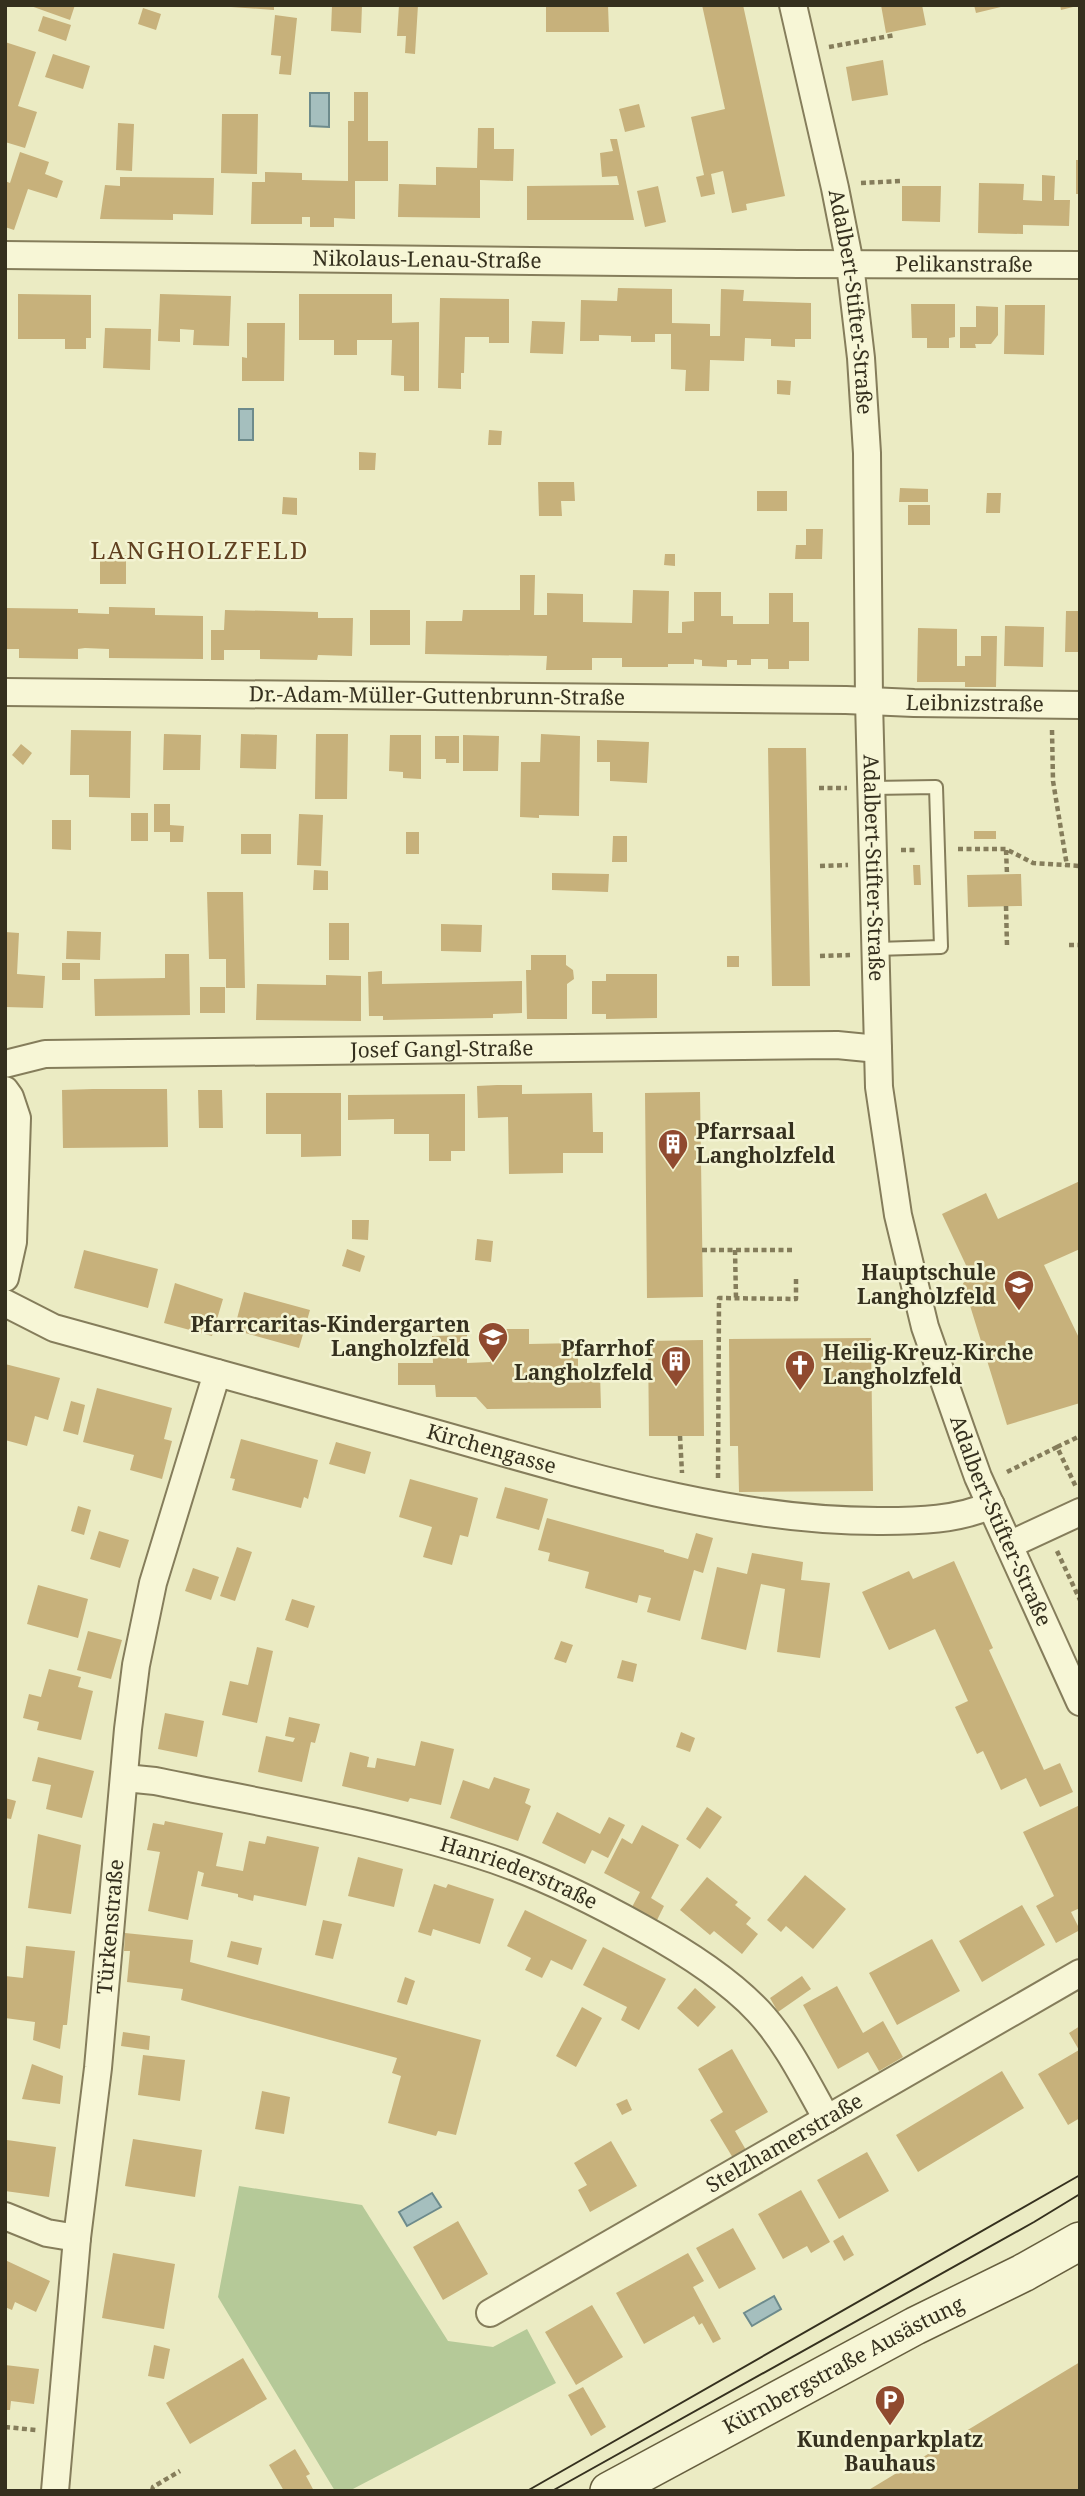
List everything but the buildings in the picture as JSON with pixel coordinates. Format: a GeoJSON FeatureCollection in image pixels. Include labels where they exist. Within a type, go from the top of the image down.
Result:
{"type":"FeatureCollection","features":[{"type":"Feature","properties":{"kind":"main road","name":"Kürnbergstraße Ausästung"},"geometry":{"type":"LineString","coordinates":[[608,2491],[903,2332],[1023,2273],[1080,2241]]}},
{"type":"Feature","properties":{"kind":"street","name":"Adalbert-Stifter-Straße"},"geometry":{"type":"LineString","coordinates":[[793,5],[850,264],[861,358],[867,453],[869,701],[860,788],[876,949],[878,1049],[884,1127],[898,1215],[911,1272],[944,1384],[991,1505],[1080,1702]]}},
{"type":"Feature","properties":{"kind":"street","name":"Nikolaus-Lenau-Straße"},"geometry":{"type":"LineString","coordinates":[[5,256],[850,264]]}},
{"type":"Feature","properties":{"kind":"street","name":"Pelikanstraße"},"geometry":{"type":"LineString","coordinates":[[850,264],[1080,265]]}},
{"type":"Feature","properties":{"kind":"street","name":"Dr.-Adam-Müller-Guttenbrunn-Straße"},"geometry":{"type":"LineString","coordinates":[[5,692],[869,701]]}},
{"type":"Feature","properties":{"kind":"street","name":"Leibnizstraße"},"geometry":{"type":"LineString","coordinates":[[869,701],[1080,705]]}},
{"type":"Feature","properties":{"kind":"street","name":"Josef Gangl-Straße"},"geometry":{"type":"LineString","coordinates":[[5,1064],[45,1054],[803,1045],[878,1049]]}},
{"type":"Feature","properties":{"kind":"street"},"geometry":{"type":"LineString","coordinates":[[5,1090],[17,1118],[13,1242],[5,1278]]}},
{"type":"Feature","properties":{"kind":"street","name":"Kirchengasse"},"geometry":{"type":"LineString","coordinates":[[5,1303],[54,1328],[656,1492],[773,1514],[852,1521],[903,1521],[953,1516],[975,1512],[991,1505]]}},
{"type":"Feature","properties":{"kind":"street","name":"Türkenstraße"},"geometry":{"type":"LineString","coordinates":[[55,2491],[78,2238],[98,2068],[128,1729],[142,1626],[218,1373]]}},
{"type":"Feature","properties":{"kind":"street"},"geometry":{"type":"LineString","coordinates":[[1009,1545],[1080,1512]]}},
{"type":"Feature","properties":{"kind":"street","name":"Hanriederstraße"},"geometry":{"type":"LineString","coordinates":[[125,1778],[338,1818],[436,1842],[515,1867],[613,1913],[698,1962],[757,2011],[783,2045],[827,2119]]}},
{"type":"Feature","properties":{"kind":"street","name":"Stelzhamerstraße"},"geometry":{"type":"LineString","coordinates":[[489,2313],[1080,1973]]}},
{"type":"Feature","properties":{"kind":"street"},"geometry":{"type":"LineString","coordinates":[[5,2216],[47,2234],[78,2238]]}},
{"type":"Feature","properties":{"kind":"lane"},"geometry":{"type":"LineString","coordinates":[[860,788],[936,787],[941,947],[876,949]]}},
{"type":"Feature","properties":{"kind":"path"},"geometry":{"type":"LineString","coordinates":[[828,47],[895,35]]}},
{"type":"Feature","properties":{"kind":"path"},"geometry":{"type":"LineString","coordinates":[[860,183],[900,181]]}},
{"type":"Feature","properties":{"kind":"path"},"geometry":{"type":"LineString","coordinates":[[1052,704],[1053,781],[1067,866]]}},
{"type":"Feature","properties":{"kind":"path"},"geometry":{"type":"LineString","coordinates":[[819,788],[860,788]]}},
{"type":"Feature","properties":{"kind":"path"},"geometry":{"type":"LineString","coordinates":[[1006,849],[1007,874]]}},
{"type":"Feature","properties":{"kind":"path"},"geometry":{"type":"LineString","coordinates":[[938,850],[1006,849],[1033,863],[1080,866]]}},
{"type":"Feature","properties":{"kind":"path"},"geometry":{"type":"LineString","coordinates":[[820,866],[849,865]]}},
{"type":"Feature","properties":{"kind":"path"},"geometry":{"type":"LineString","coordinates":[[1006,906],[1007,946]]}},
{"type":"Feature","properties":{"kind":"path"},"geometry":{"type":"LineString","coordinates":[[1069,945],[1080,944]]}},
{"type":"Feature","properties":{"kind":"path"},"geometry":{"type":"LineString","coordinates":[[820,956],[850,955]]}},
{"type":"Feature","properties":{"kind":"path"},"geometry":{"type":"LineString","coordinates":[[702,1250],[795,1250]]}},
{"type":"Feature","properties":{"kind":"path"},"geometry":{"type":"LineString","coordinates":[[735,1250],[736,1298]]}},
{"type":"Feature","properties":{"kind":"path"},"geometry":{"type":"LineString","coordinates":[[718,1471],[719,1298],[796,1299],[796,1276]]}},
{"type":"Feature","properties":{"kind":"path"},"geometry":{"type":"LineString","coordinates":[[680,1436],[682,1480]]}},
{"type":"Feature","properties":{"kind":"path"},"geometry":{"type":"LineString","coordinates":[[1007,1472],[1080,1436]]}},
{"type":"Feature","properties":{"kind":"path"},"geometry":{"type":"LineString","coordinates":[[1057,1447],[1080,1494]]}},
{"type":"Feature","properties":{"kind":"path"},"geometry":{"type":"LineString","coordinates":[[1045,1529],[1080,1600]]}},
{"type":"Feature","properties":{"kind":"path"},"geometry":{"type":"LineString","coordinates":[[152,2491],[153,2487],[180,2471]]}},
{"type":"Feature","properties":{"kind":"green space"},"geometry":{"type":"Polygon","coordinates":[[[239,2186],[362,2205],[448,2341],[493,2347],[527,2329],[556,2383],[349,2491],[335,2491],[218,2297],[239,2186]]]}},
{"type":"Feature","properties":{"kind":"water"},"geometry":{"type":"Polygon","coordinates":[[[310,93],[329,93],[329,127],[310,126],[310,93]]]}},
{"type":"Feature","properties":{"kind":"water"},"geometry":{"type":"Polygon","coordinates":[[[239,409],[253,409],[253,440],[239,440],[239,409]]]}},
{"type":"Feature","properties":{"kind":"water"},"geometry":{"type":"Polygon","coordinates":[[[432,2193],[441,2207],[407,2226],[399,2212],[432,2193]]]}},
{"type":"Feature","properties":{"kind":"water"},"geometry":{"type":"Polygon","coordinates":[[[774,2296],[781,2309],[752,2326],[744,2313],[774,2296]]]}},
{"type":"Feature","properties":{"kind":"tram line"},"geometry":{"type":"LineString","coordinates":[[527,2491],[1080,2175]]}},
{"type":"Feature","properties":{"kind":"tram line"},"geometry":{"type":"LineString","coordinates":[[552,2491],[1080,2194]]}},
{"type":"Feature","properties":{"kind":"place","name":"Pfarrsaal Langholzfeld"},"geometry":{"type":"Point","coordinates":[673,1171]}},
{"type":"Feature","properties":{"kind":"place","name":"Hauptschule Langholzfeld"},"geometry":{"type":"Point","coordinates":[1019,1312]}},
{"type":"Feature","properties":{"kind":"place","name":"Pfarrcaritas-Kindergarten Langholzfeld"},"geometry":{"type":"Point","coordinates":[493,1364]}},
{"type":"Feature","properties":{"kind":"place","name":"Pfarrhof Langholzfeld"},"geometry":{"type":"Point","coordinates":[676,1388]}},
{"type":"Feature","properties":{"kind":"place","name":"Heilig-Kreuz-Kirche Langholzfeld"},"geometry":{"type":"Point","coordinates":[800,1392]}},
{"type":"Feature","properties":{"kind":"place","name":"Kundenparkplatz Bauhaus"},"geometry":{"type":"Point","coordinates":[890,2427]}},
{"type":"Feature","properties":{"kind":"district","name":"LANGHOLZFELD"},"geometry":{"type":"Point","coordinates":[200,551]}}]}
